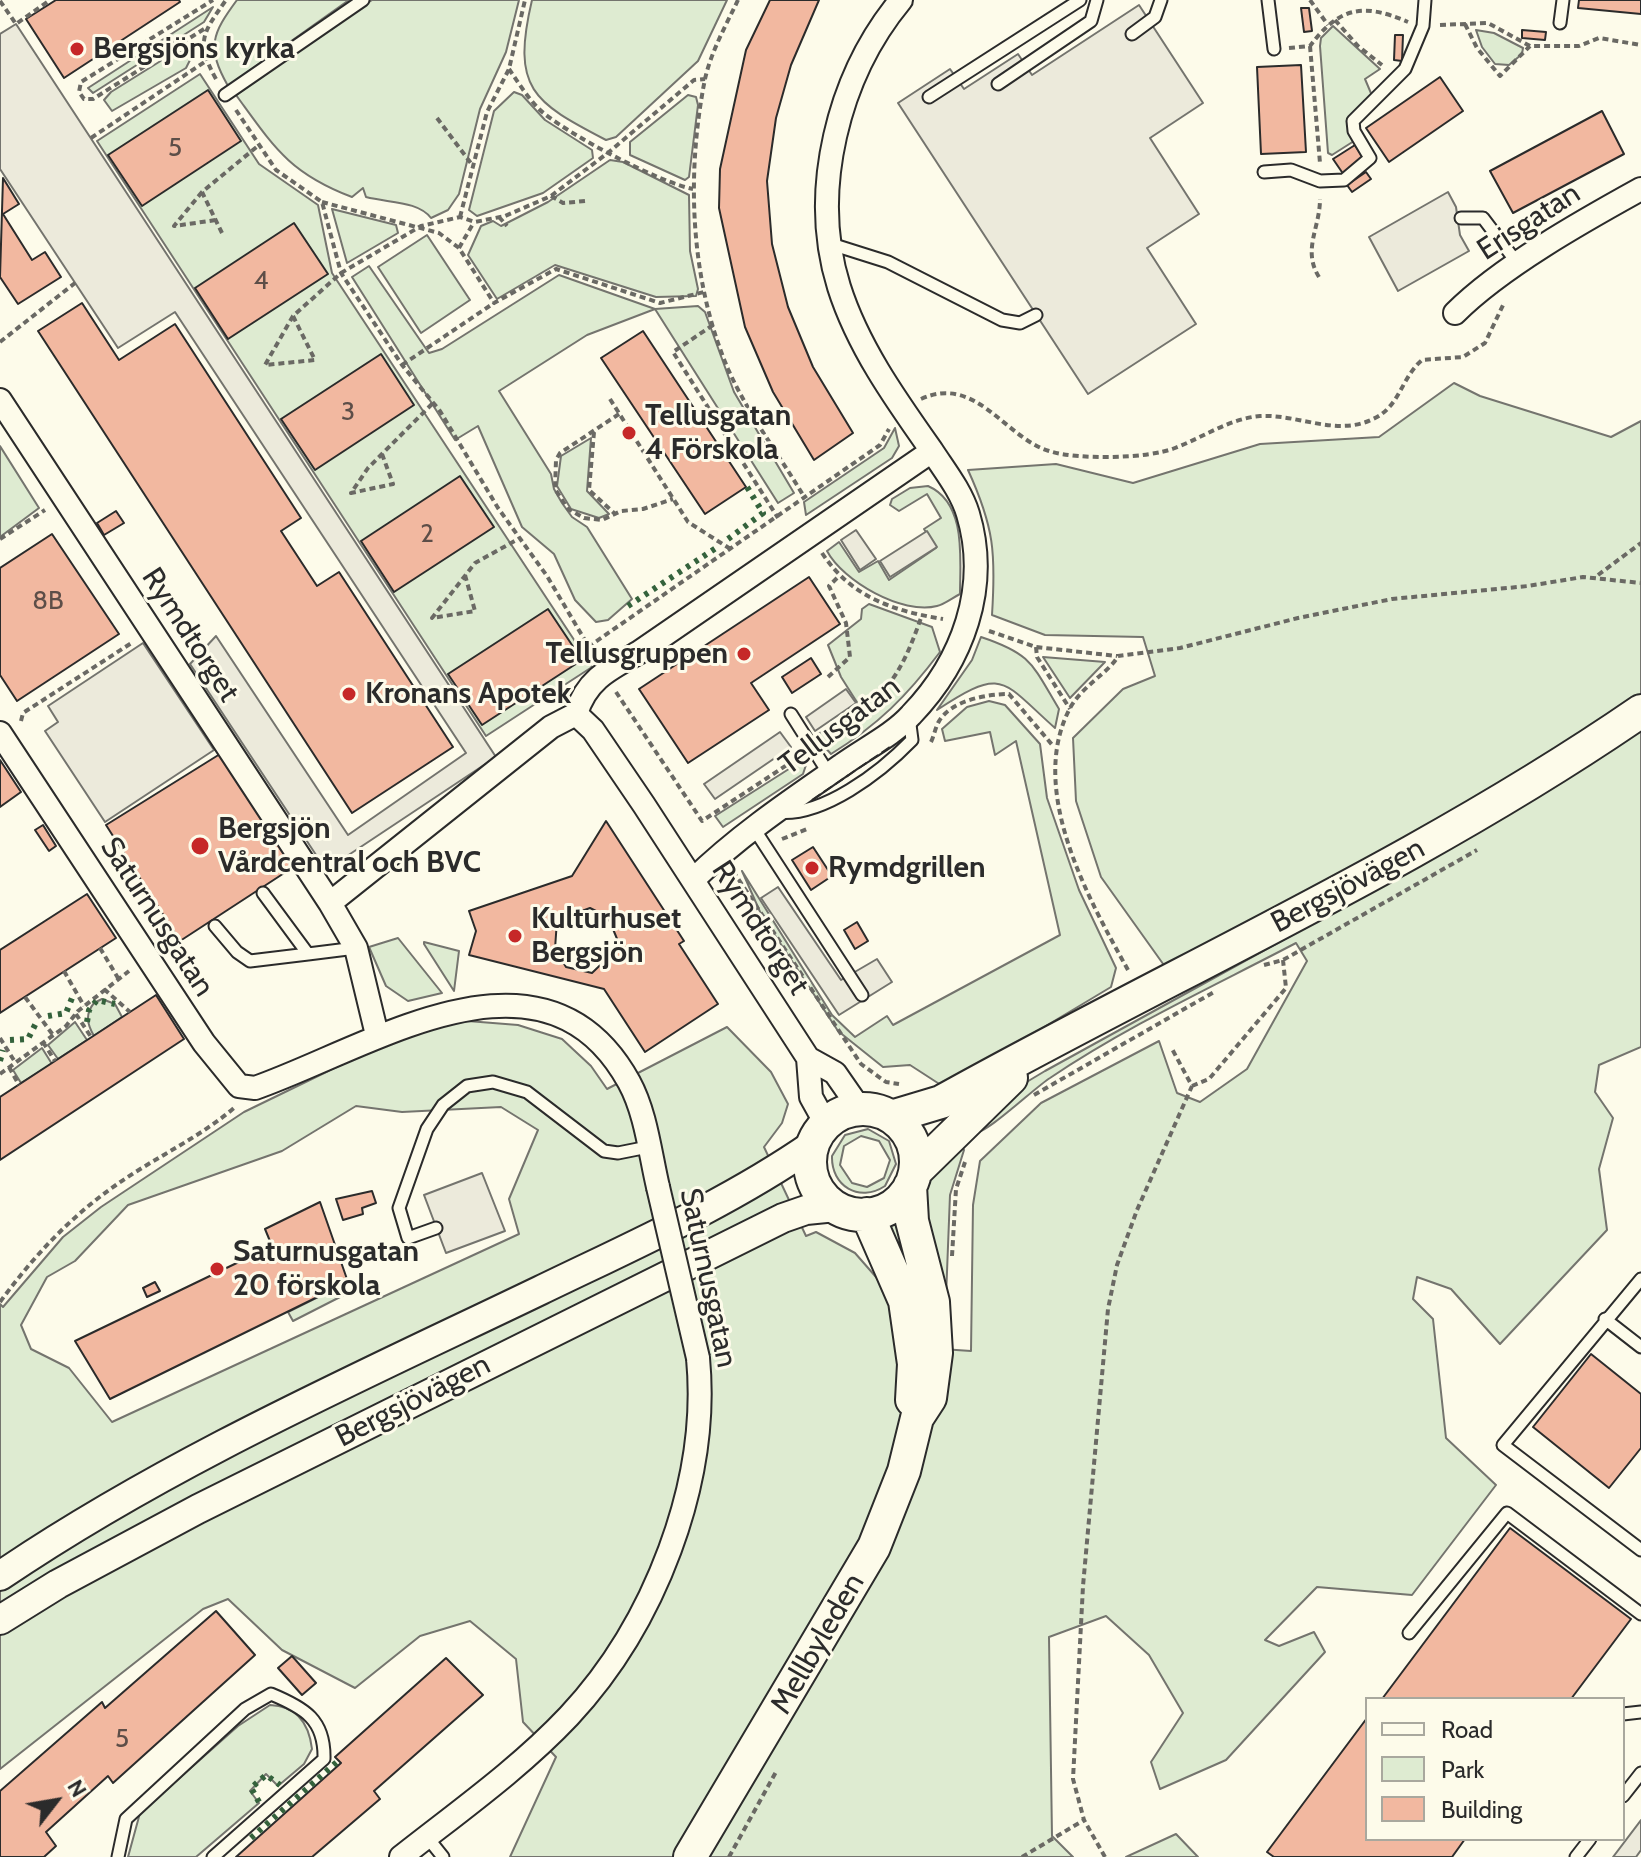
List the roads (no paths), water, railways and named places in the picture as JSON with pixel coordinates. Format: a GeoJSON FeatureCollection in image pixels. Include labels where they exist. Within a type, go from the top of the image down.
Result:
{"type":"FeatureCollection","features":[{"type":"Feature","properties":{"kind":"main road","name":"Bergsjövägen"},"geometry":{"type":"LineString","coordinates":[[820,1134],[842,1114],[876,1113],[941,1102],[1381,870],[1532,783],[1641,711]]}},
{"type":"Feature","properties":{"kind":"main road","name":"Bergsjövägen"},"geometry":{"type":"LineString","coordinates":[[852,1211],[892,1206],[957,1128],[1047,1047]]}},
{"type":"Feature","properties":{"kind":"main road"},"geometry":{"type":"LineString","coordinates":[[876,1113],[911,1141],[913,1179]]}},
{"type":"Feature","properties":{"kind":"main road"},"geometry":{"type":"LineString","coordinates":[[820,1134],[811,1168],[815,1183],[852,1211]]}},
{"type":"Feature","properties":{"kind":"main road","name":"Mellbyleden"},"geometry":{"type":"LineString","coordinates":[[690,1857],[874,1547],[904,1471],[917,1418],[930,1398],[935,1327],[933,1302],[912,1221],[913,1179]]}},
{"type":"Feature","properties":{"kind":"main road","name":"Mellbyleden"},"geometry":{"type":"LineString","coordinates":[[852,1211],[905,1301],[914,1364],[911,1396],[917,1418]]}},
{"type":"Feature","properties":{"kind":"street","name":"Tellusgatan"},"geometry":{"type":"LineString","coordinates":[[693,880],[753,827],[909,717],[952,659],[973,609],[977,580],[968,515],[954,484],[902,408],[854,323],[839,285],[831,244],[830,172],[841,109],[864,55],[901,0]]}},
{"type":"Feature","properties":{"kind":"street","name":"Erisgatan"},"geometry":{"type":"LineString","coordinates":[[1455,313],[1477,291],[1593,215],[1641,189]]}},
{"type":"Feature","properties":{"kind":"street","name":"Rymdtorget"},"geometry":{"type":"LineString","coordinates":[[0,400],[330,903],[356,948]]}},
{"type":"Feature","properties":{"kind":"street"},"geometry":{"type":"LineString","coordinates":[[330,903],[551,727],[576,714],[581,697],[603,673],[638,653],[932,451]]}},
{"type":"Feature","properties":{"kind":"street","name":"Rymdtorget"},"geometry":{"type":"LineString","coordinates":[[576,714],[593,730],[808,1058],[835,1073],[876,1113]]}},
{"type":"Feature","properties":{"kind":"street","name":"Saturnusgatan"},"geometry":{"type":"LineString","coordinates":[[3,738],[204,1043],[239,1086],[255,1088],[273,1082],[377,1035],[457,1011],[504,1004],[529,1006],[558,1014],[579,1026],[619,1065],[640,1108],[698,1358],[702,1396],[700,1427],[689,1485],[665,1558],[641,1610],[609,1665],[569,1716],[490,1788],[401,1857]]}},
{"type":"Feature","properties":{"kind":"street"},"geometry":{"type":"LineString","coordinates":[[356,948],[377,1035]]}},
{"type":"Feature","properties":{"kind":"street","name":"Rymdtorget"},"geometry":{"type":"LineString","coordinates":[[808,1058],[811,1097],[820,1134]]}},
{"type":"Feature","properties":{"kind":"street","name":"Bergsjövägen"},"geometry":{"type":"LineString","coordinates":[[0,1576],[90,1519],[181,1469],[712,1206],[820,1134]]}},
{"type":"Feature","properties":{"kind":"street","name":"Bergsjövägen"},"geometry":{"type":"LineString","coordinates":[[0,1620],[108,1556],[466,1374],[783,1218],[806,1210],[852,1211]]}},
{"type":"Feature","properties":{"kind":"lane"},"geometry":{"type":"LineString","coordinates":[[225,95],[363,0]]}},
{"type":"Feature","properties":{"kind":"lane"},"geometry":{"type":"LineString","coordinates":[[929,97],[1080,0]]}},
{"type":"Feature","properties":{"kind":"lane"},"geometry":{"type":"LineString","coordinates":[[998,84],[1091,21],[1097,0]]}},
{"type":"Feature","properties":{"kind":"lane"},"geometry":{"type":"LineString","coordinates":[[1132,34],[1155,17],[1161,0]]}},
{"type":"Feature","properties":{"kind":"lane"},"geometry":{"type":"LineString","coordinates":[[1268,0],[1274,49]]}},
{"type":"Feature","properties":{"kind":"lane"},"geometry":{"type":"LineString","coordinates":[[1264,172],[1301,171],[1320,181],[1344,180],[1370,158],[1354,131],[1353,121],[1405,69],[1423,26],[1425,0]]}},
{"type":"Feature","properties":{"kind":"lane"},"geometry":{"type":"LineString","coordinates":[[1560,23],[1563,0]]}},
{"type":"Feature","properties":{"kind":"lane"},"geometry":{"type":"LineString","coordinates":[[1461,218],[1483,218],[1518,265]]}},
{"type":"Feature","properties":{"kind":"lane"},"geometry":{"type":"LineString","coordinates":[[831,244],[888,262],[1002,320],[1020,323],[1036,315]]}},
{"type":"Feature","properties":{"kind":"lane"},"geometry":{"type":"LineString","coordinates":[[791,714],[829,774]]}},
{"type":"Feature","properties":{"kind":"lane"},"geometry":{"type":"LineString","coordinates":[[776,812],[797,815],[821,808],[897,756],[912,740],[909,717]]}},
{"type":"Feature","properties":{"kind":"lane"},"geometry":{"type":"LineString","coordinates":[[753,827],[862,995]]}},
{"type":"Feature","properties":{"kind":"lane"},"geometry":{"type":"LineString","coordinates":[[263,893],[308,954]]}},
{"type":"Feature","properties":{"kind":"lane"},"geometry":{"type":"LineString","coordinates":[[215,926],[237,952],[250,961],[356,948]]}},
{"type":"Feature","properties":{"kind":"lane"},"geometry":{"type":"LineString","coordinates":[[436,1228],[408,1238],[399,1208],[434,1115],[467,1086],[493,1082],[527,1092],[604,1151],[618,1153],[648,1147]]}},
{"type":"Feature","properties":{"kind":"lane"},"geometry":{"type":"LineString","coordinates":[[1641,1279],[1503,1445],[1641,1550]]}},
{"type":"Feature","properties":{"kind":"lane"},"geometry":{"type":"LineString","coordinates":[[1605,1319],[1641,1347]]}},
{"type":"Feature","properties":{"kind":"lane"},"geometry":{"type":"LineString","coordinates":[[1409,1633],[1507,1513],[1641,1614]]}},
{"type":"Feature","properties":{"kind":"lane"},"geometry":{"type":"LineString","coordinates":[[118,1857],[126,1819],[245,1709],[271,1694],[292,1703],[312,1717],[325,1739],[324,1759],[213,1857]]}},
{"type":"Feature","properties":{"kind":"lane"},"geometry":{"type":"LineString","coordinates":[[1625,1793],[1641,1773]]}},
{"type":"Feature","properties":{"kind":"lane"},"geometry":{"type":"LineString","coordinates":[[427,1837],[443,1857]]}},
{"type":"Feature","properties":{"kind":"lane"},"geometry":{"type":"LineString","coordinates":[[1576,1857],[1588,1841]]}},
{"type":"Feature","properties":{"kind":"place","name":"Bergsjöns kyrka"},"geometry":{"type":"Point","coordinates":[77,49]}},
{"type":"Feature","properties":{"kind":"place","name":"Tellusgatan 4 Förskola"},"geometry":{"type":"Point","coordinates":[629,433]}},
{"type":"Feature","properties":{"kind":"place","name":"Tellusgruppen"},"geometry":{"type":"Point","coordinates":[744,654]}},
{"type":"Feature","properties":{"kind":"place","name":"Kronans Apotek"},"geometry":{"type":"Point","coordinates":[349,694]}},
{"type":"Feature","properties":{"kind":"place","name":"Bergsjön Vårdcentral och BVC"},"geometry":{"type":"Point","coordinates":[200,846]}},
{"type":"Feature","properties":{"kind":"place","name":"Rymdgrillen"},"geometry":{"type":"Point","coordinates":[812,868]}},
{"type":"Feature","properties":{"kind":"place","name":"Kulturhuset Bergsjön"},"geometry":{"type":"Point","coordinates":[515,936]}},
{"type":"Feature","properties":{"kind":"place","name":"Saturnusgatan 20 förskola"},"geometry":{"type":"Point","coordinates":[217,1269]}}]}
